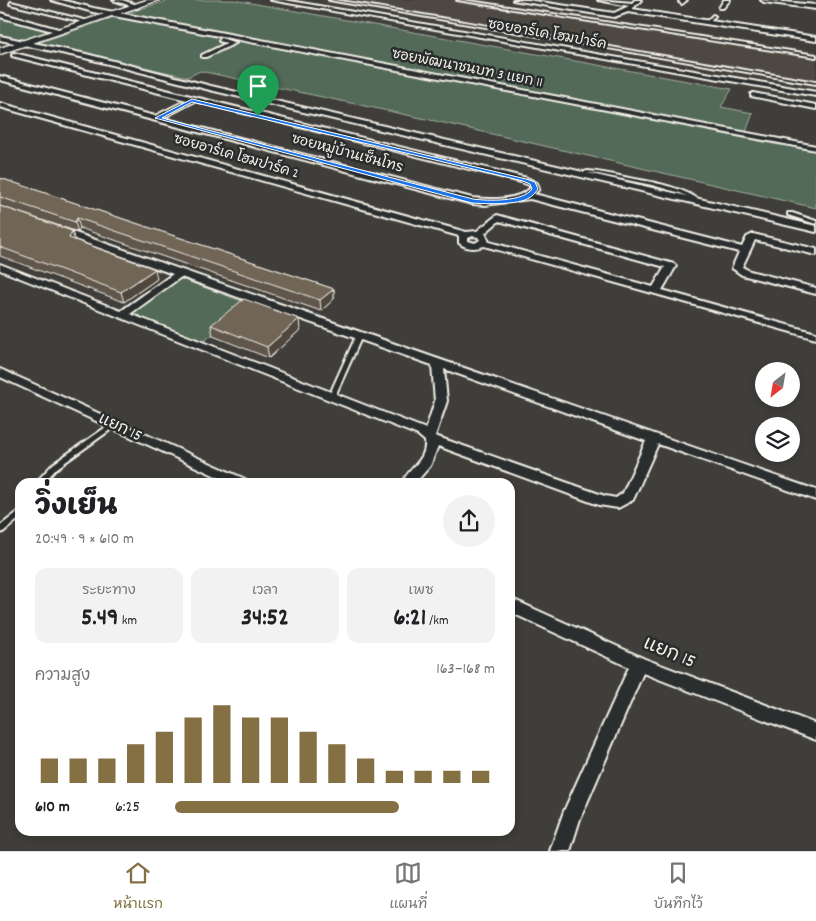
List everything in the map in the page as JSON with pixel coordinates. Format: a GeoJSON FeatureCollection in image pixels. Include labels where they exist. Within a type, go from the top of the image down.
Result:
{"type":"FeatureCollection","features":[{"type":"Feature","properties":{"kind":"street","name":"ซอยพัฒนาชนบท 3 แยก 11"},"geometry":{"type":"LineString","coordinates":[[54,0],[114,14],[813,148]]}},
{"type":"Feature","properties":{"kind":"street"},"geometry":{"type":"LineString","coordinates":[[116,0],[137,6]]}},
{"type":"Feature","properties":{"kind":"street"},"geometry":{"type":"LineString","coordinates":[[0,51],[155,0]]}},
{"type":"Feature","properties":{"kind":"street","name":"ซอยอาร์เค โฮมปาร์ค"},"geometry":{"type":"LineString","coordinates":[[274,0],[816,94]]}},
{"type":"Feature","properties":{"kind":"street"},"geometry":{"type":"LineString","coordinates":[[516,0],[614,15],[628,10],[636,2]]}},
{"type":"Feature","properties":{"kind":"street"},"geometry":{"type":"LineString","coordinates":[[601,0],[636,2]]}},
{"type":"Feature","properties":{"kind":"street"},"geometry":{"type":"LineString","coordinates":[[721,7],[727,0]]}},
{"type":"Feature","properties":{"kind":"street"},"geometry":{"type":"LineString","coordinates":[[764,0],[816,7]]}},
{"type":"Feature","properties":{"kind":"street"},"geometry":{"type":"LineString","coordinates":[[628,10],[816,39]]}},
{"type":"Feature","properties":{"kind":"street"},"geometry":{"type":"LineString","coordinates":[[0,15],[60,31]]}},
{"type":"Feature","properties":{"kind":"street"},"geometry":{"type":"LineString","coordinates":[[133,17],[126,20],[233,43],[204,56]]}},
{"type":"Feature","properties":{"kind":"street"},"geometry":{"type":"LineString","coordinates":[[0,38],[86,56],[210,88],[816,230]]}},
{"type":"Feature","properties":{"kind":"street","name":"ซอยหมู่บ้านเซ็นโทร"},"geometry":{"type":"LineString","coordinates":[[14,55],[524,180],[535,186],[530,196]]}},
{"type":"Feature","properties":{"kind":"street","name":"ซอยหมู่บ้านเซ็นโทร"},"geometry":{"type":"LineString","coordinates":[[0,78],[472,201],[485,202],[530,196],[743,250]]}},
{"type":"Feature","properties":{"kind":"street"},"geometry":{"type":"LineString","coordinates":[[753,95],[787,105],[816,107]]}},
{"type":"Feature","properties":{"kind":"street"},"geometry":{"type":"LineString","coordinates":[[157,118],[192,100]]}},
{"type":"Feature","properties":{"kind":"street","name":"ซอยอาร์เค โฮมปาร์ค 2"},"geometry":{"type":"LineString","coordinates":[[0,105],[465,235],[462,239],[467,244],[474,246],[481,238],[656,291],[816,336]]}},
{"type":"Feature","properties":{"kind":"street"},"geometry":{"type":"LineString","coordinates":[[813,148],[816,136]]}},
{"type":"Feature","properties":{"kind":"street"},"geometry":{"type":"LineString","coordinates":[[481,238],[497,218],[671,266],[656,291]]}},
{"type":"Feature","properties":{"kind":"street"},"geometry":{"type":"LineString","coordinates":[[45,226],[816,494]]}},
{"type":"Feature","properties":{"kind":"street"},"geometry":{"type":"LineString","coordinates":[[816,252],[750,238],[743,250],[737,268],[740,271],[816,291]]}},
{"type":"Feature","properties":{"kind":"street"},"geometry":{"type":"LineString","coordinates":[[0,267],[332,396],[422,432],[430,438],[604,501],[618,503],[628,496],[654,438]]}},
{"type":"Feature","properties":{"kind":"street"},"geometry":{"type":"LineString","coordinates":[[122,314],[180,273]]}},
{"type":"Feature","properties":{"kind":"street"},"geometry":{"type":"LineString","coordinates":[[412,478],[430,457],[433,447],[430,438],[442,403],[441,381],[437,362]]}},
{"type":"Feature","properties":{"kind":"street","name":"แยก 15"},"geometry":{"type":"LineString","coordinates":[[0,373],[231,478]]}},
{"type":"Feature","properties":{"kind":"street","name":"แยก 15"},"geometry":{"type":"LineString","coordinates":[[515,607],[639,664],[816,732]]}},
{"type":"Feature","properties":{"kind":"street"},"geometry":{"type":"LineString","coordinates":[[560,851],[571,818],[639,664]]}},
{"type":"Feature","properties":{"kind":"lane"},"geometry":{"type":"LineString","coordinates":[[330,0],[816,83]]}},
{"type":"Feature","properties":{"kind":"lane"},"geometry":{"type":"LineString","coordinates":[[458,0],[816,56]]}},
{"type":"Feature","properties":{"kind":"lane"},"geometry":{"type":"LineString","coordinates":[[11,3],[86,22]]}},
{"type":"Feature","properties":{"kind":"lane"},"geometry":{"type":"LineString","coordinates":[[708,22],[714,16]]}},
{"type":"Feature","properties":{"kind":"lane"},"geometry":{"type":"LineString","coordinates":[[790,214],[816,223]]}},
{"type":"Feature","properties":{"kind":"lane"},"geometry":{"type":"LineString","coordinates":[[332,396],[359,336]]}},
{"type":"Feature","properties":{"kind":"lane"},"geometry":{"type":"LineString","coordinates":[[44,478],[69,455],[114,425]]}},
{"type":"Feature","properties":{"kind":"lane"},"geometry":{"type":"LineString","coordinates":[[0,530],[15,518]]}},
{"type":"Feature","properties":{"kind":"shaded area"},"geometry":{"type":"Polygon","coordinates":[[[320,0],[479,0],[816,52],[816,84],[320,0]]]}},
{"type":"Feature","properties":{"kind":"green space"},"geometry":{"type":"Polygon","coordinates":[[[169,0],[234,0],[732,89],[721,107],[753,113],[746,132],[125,14],[169,0]]]}},
{"type":"Feature","properties":{"kind":"green space"},"geometry":{"type":"Polygon","coordinates":[[[117,16],[774,144],[816,150],[816,208],[435,121],[200,71],[188,77],[38,43],[117,16]]]}},
{"type":"Feature","properties":{"kind":"green space"},"geometry":{"type":"Polygon","coordinates":[[[0,17],[49,30],[48,32],[19,41],[0,35],[0,17]]]}},
{"type":"Feature","properties":{"kind":"green space"},"geometry":{"type":"Polygon","coordinates":[[[178,278],[250,304],[203,342],[129,313],[178,278]]]}},
{"type":"Feature","properties":{"kind":"building"},"geometry":{"type":"Polygon","coordinates":[[[0,178],[334,289],[320,300],[77,218],[75,222],[0,197],[0,178]]]}},
{"type":"Feature","properties":{"kind":"building"},"geometry":{"type":"Polygon","coordinates":[[[0,206],[72,231],[69,238],[155,269],[121,292],[0,247],[0,206]]]}},
{"type":"Feature","properties":{"kind":"building"},"geometry":{"type":"Polygon","coordinates":[[[244,299],[299,319],[267,347],[211,325],[244,299]]]}},
{"type":"Feature","properties":{"kind":"route"},"geometry":{"type":"LineString","coordinates":[[192,100],[258,116],[524,180],[533,184],[535,189],[530,196],[525,198],[485,202],[472,201],[157,118],[192,100]]}}]}
